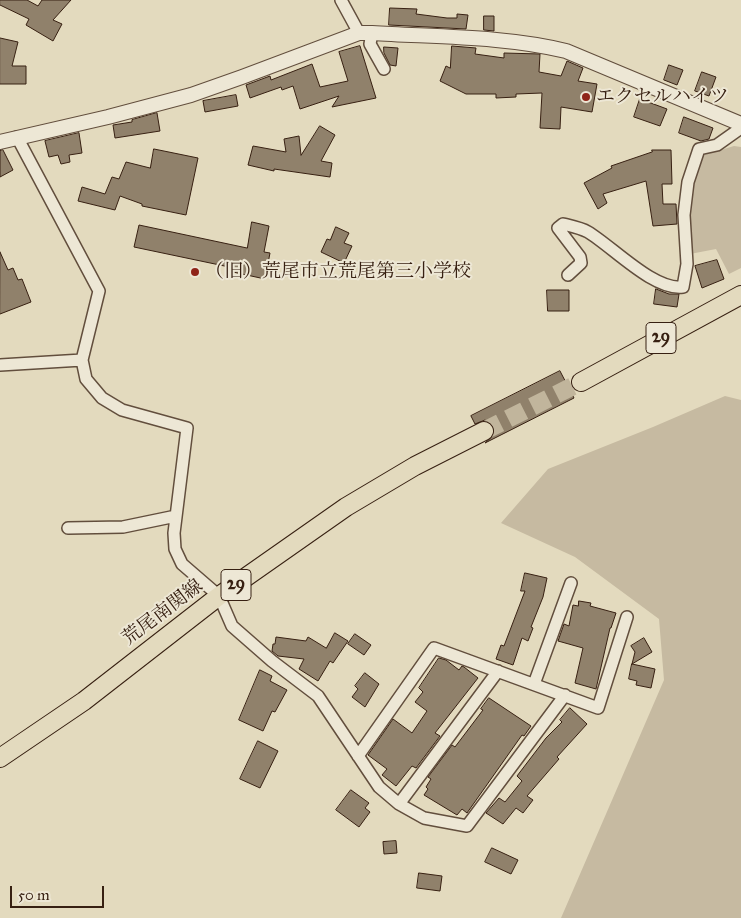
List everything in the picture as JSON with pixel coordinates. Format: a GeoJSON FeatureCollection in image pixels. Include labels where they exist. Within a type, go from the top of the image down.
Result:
{"type":"FeatureCollection","features":[{"type":"Feature","properties":{"kind":"main road","name":"29"},"geometry":{"type":"LineString","coordinates":[[582,382],[741,295]]}},
{"type":"Feature","properties":{"kind":"main road","name":"荒尾南関線"},"geometry":{"type":"LineString","coordinates":[[0,758],[84,701],[220,596],[346,507],[415,466],[484,431]]}},
{"type":"Feature","properties":{"kind":"street"},"geometry":{"type":"LineString","coordinates":[[341,0],[348,13],[365,33],[384,69]]}},
{"type":"Feature","properties":{"kind":"street"},"geometry":{"type":"LineString","coordinates":[[0,142],[108,117],[191,95],[365,33],[503,41],[566,51],[741,126],[717,145],[699,149],[688,182],[684,215],[687,264],[683,287],[675,288],[658,283],[587,231],[563,224],[558,228],[580,257],[581,263],[568,275]]}},
{"type":"Feature","properties":{"kind":"street"},"geometry":{"type":"LineString","coordinates":[[17,137],[99,291],[82,360],[86,379],[102,398],[122,410],[187,428],[174,533],[175,549],[182,564],[220,596],[232,626],[272,661],[318,696],[379,788],[399,804],[424,818],[467,826],[565,695]]}},
{"type":"Feature","properties":{"kind":"street"},"geometry":{"type":"LineString","coordinates":[[0,365],[82,360]]}},
{"type":"Feature","properties":{"kind":"street"},"geometry":{"type":"LineString","coordinates":[[68,528],[123,527],[176,516]]}},
{"type":"Feature","properties":{"kind":"street"},"geometry":{"type":"LineString","coordinates":[[534,684],[571,582]]}},
{"type":"Feature","properties":{"kind":"street"},"geometry":{"type":"LineString","coordinates":[[358,756],[434,648],[598,708],[627,617]]}},
{"type":"Feature","properties":{"kind":"street"},"geometry":{"type":"LineString","coordinates":[[399,804],[498,671]]}},
{"type":"Feature","properties":{"kind":"shaded area"},"geometry":{"type":"Polygon","coordinates":[[[734,146],[741,147],[741,268],[729,274],[716,249],[690,254],[687,229],[694,170],[704,155],[734,146]]]}},
{"type":"Feature","properties":{"kind":"shaded area"},"geometry":{"type":"Polygon","coordinates":[[[725,396],[741,400],[741,918],[561,918],[664,680],[659,619],[575,557],[501,523],[548,469],[725,396]]]}},
{"type":"Feature","properties":{"kind":"building"},"geometry":{"type":"Polygon","coordinates":[[[0,0],[27,0],[38,6],[42,0],[71,0],[53,20],[62,24],[53,41],[26,25],[29,19],[0,5],[0,0]]]}},
{"type":"Feature","properties":{"kind":"building"},"geometry":{"type":"Polygon","coordinates":[[[390,8],[417,9],[416,14],[447,18],[457,18],[457,14],[468,15],[466,29],[389,25],[390,8]]]}},
{"type":"Feature","properties":{"kind":"building"},"geometry":{"type":"Polygon","coordinates":[[[484,16],[494,16],[494,31],[484,30],[484,16]]]}},
{"type":"Feature","properties":{"kind":"building"},"geometry":{"type":"Polygon","coordinates":[[[0,38],[18,42],[12,66],[26,66],[26,84],[0,84],[0,38]]]}},
{"type":"Feature","properties":{"kind":"building"},"geometry":{"type":"Polygon","coordinates":[[[360,46],[376,98],[332,107],[339,96],[300,109],[293,86],[282,90],[281,87],[250,98],[246,85],[270,76],[271,80],[312,64],[320,87],[348,81],[339,52],[360,46]]]}},
{"type":"Feature","properties":{"kind":"building"},"geometry":{"type":"Polygon","coordinates":[[[452,46],[476,48],[475,54],[504,58],[504,53],[540,54],[539,72],[561,76],[567,61],[583,68],[578,81],[597,84],[592,112],[561,107],[560,129],[540,128],[542,93],[516,94],[516,97],[496,98],[496,94],[466,94],[440,81],[446,66],[450,68],[452,46]]]}},
{"type":"Feature","properties":{"kind":"building"},"geometry":{"type":"Polygon","coordinates":[[[384,47],[398,48],[396,66],[390,65],[384,53],[384,47]]]}},
{"type":"Feature","properties":{"kind":"building"},"geometry":{"type":"Polygon","coordinates":[[[669,65],[683,70],[677,85],[664,80],[669,65]]]}},
{"type":"Feature","properties":{"kind":"building"},"geometry":{"type":"Polygon","coordinates":[[[702,72],[716,77],[709,96],[695,91],[702,72]]]}},
{"type":"Feature","properties":{"kind":"building"},"geometry":{"type":"Polygon","coordinates":[[[236,95],[238,106],[205,112],[203,101],[236,95]]]}},
{"type":"Feature","properties":{"kind":"building"},"geometry":{"type":"Polygon","coordinates":[[[640,99],[667,109],[660,126],[634,117],[640,99]]]}},
{"type":"Feature","properties":{"kind":"building"},"geometry":{"type":"Polygon","coordinates":[[[157,113],[160,131],[115,138],[113,125],[132,122],[132,120],[157,113]]]}},
{"type":"Feature","properties":{"kind":"building"},"geometry":{"type":"Polygon","coordinates":[[[684,117],[713,128],[709,139],[701,141],[679,133],[684,117]]]}},
{"type":"Feature","properties":{"kind":"building"},"geometry":{"type":"Polygon","coordinates":[[[320,126],[335,135],[321,161],[332,163],[330,177],[274,169],[274,171],[248,165],[253,146],[286,152],[284,139],[299,136],[301,155],[320,126]]]}},
{"type":"Feature","properties":{"kind":"building"},"geometry":{"type":"Polygon","coordinates":[[[79,133],[82,153],[69,155],[70,162],[61,164],[58,155],[49,157],[45,141],[79,133]]]}},
{"type":"Feature","properties":{"kind":"building"},"geometry":{"type":"Polygon","coordinates":[[[154,149],[198,158],[186,215],[142,206],[142,204],[120,196],[115,210],[78,201],[82,187],[105,194],[112,177],[119,179],[126,162],[150,168],[154,149]]]}},
{"type":"Feature","properties":{"kind":"building"},"geometry":{"type":"Polygon","coordinates":[[[3,150],[13,170],[0,177],[0,151],[3,150]]]}},
{"type":"Feature","properties":{"kind":"building"},"geometry":{"type":"Polygon","coordinates":[[[652,150],[671,150],[672,184],[662,184],[663,204],[676,204],[677,224],[653,226],[646,181],[603,194],[607,203],[598,209],[584,183],[612,168],[611,166],[652,152],[652,150]]]}},
{"type":"Feature","properties":{"kind":"building"},"geometry":{"type":"Polygon","coordinates":[[[252,222],[269,226],[264,252],[270,253],[265,279],[233,272],[234,268],[134,247],[139,225],[247,248],[252,222]]]}},
{"type":"Feature","properties":{"kind":"building"},"geometry":{"type":"Polygon","coordinates":[[[336,227],[349,233],[344,243],[352,246],[344,263],[321,252],[327,239],[330,240],[336,227]]]}},
{"type":"Feature","properties":{"kind":"building"},"geometry":{"type":"Polygon","coordinates":[[[0,252],[8,270],[13,268],[18,280],[22,279],[31,302],[0,314],[0,252]]]}},
{"type":"Feature","properties":{"kind":"building"},"geometry":{"type":"Polygon","coordinates":[[[717,260],[724,279],[702,288],[695,266],[717,260]]]}},
{"type":"Feature","properties":{"kind":"building"},"geometry":{"type":"Polygon","coordinates":[[[656,289],[669,294],[679,294],[677,307],[654,304],[656,289]]]}},
{"type":"Feature","properties":{"kind":"building"},"geometry":{"type":"Polygon","coordinates":[[[547,290],[569,290],[569,311],[548,311],[547,290]]]}},
{"type":"Feature","properties":{"kind":"building"},"geometry":{"type":"Polygon","coordinates":[[[560,371],[574,398],[485,443],[493,436],[495,431],[493,426],[485,420],[475,424],[471,416],[560,371]]]}},
{"type":"Feature","properties":{"kind":"building"},"geometry":{"type":"Polygon","coordinates":[[[525,573],[547,578],[543,597],[531,627],[533,628],[528,641],[522,638],[513,665],[496,659],[501,645],[504,646],[525,591],[521,591],[525,573]]]}},
{"type":"Feature","properties":{"kind":"building"},"geometry":{"type":"Polygon","coordinates":[[[579,601],[591,603],[590,606],[616,613],[610,628],[596,689],[575,683],[583,648],[558,641],[564,624],[569,626],[573,605],[578,606],[579,601]]]}},
{"type":"Feature","properties":{"kind":"building"},"geometry":{"type":"Polygon","coordinates":[[[335,633],[348,641],[333,663],[330,661],[318,681],[299,669],[304,659],[278,656],[272,651],[276,637],[306,641],[308,637],[326,648],[335,633]]]}},
{"type":"Feature","properties":{"kind":"building"},"geometry":{"type":"Polygon","coordinates":[[[355,634],[371,645],[364,655],[348,644],[355,634]]]}},
{"type":"Feature","properties":{"kind":"building"},"geometry":{"type":"Polygon","coordinates":[[[644,638],[652,652],[632,664],[635,652],[631,646],[644,638]]]}},
{"type":"Feature","properties":{"kind":"building"},"geometry":{"type":"Polygon","coordinates":[[[439,658],[446,660],[459,670],[462,666],[464,667],[478,678],[435,733],[440,736],[416,768],[412,766],[396,786],[382,775],[387,769],[368,755],[393,719],[412,733],[427,711],[415,702],[423,692],[419,688],[439,658]]]}},
{"type":"Feature","properties":{"kind":"building"},"geometry":{"type":"Polygon","coordinates":[[[632,664],[655,669],[651,688],[636,685],[637,681],[629,679],[632,664]]]}},
{"type":"Feature","properties":{"kind":"building"},"geometry":{"type":"Polygon","coordinates":[[[260,670],[272,676],[270,681],[287,690],[275,712],[272,711],[263,731],[239,720],[260,670]]]}},
{"type":"Feature","properties":{"kind":"building"},"geometry":{"type":"Polygon","coordinates":[[[365,673],[379,684],[365,707],[352,697],[358,689],[355,686],[365,673]]]}},
{"type":"Feature","properties":{"kind":"building"},"geometry":{"type":"Polygon","coordinates":[[[489,698],[531,726],[524,736],[522,735],[467,813],[462,809],[457,815],[424,795],[431,779],[428,777],[452,745],[455,747],[483,710],[481,709],[489,698]]]}},
{"type":"Feature","properties":{"kind":"building"},"geometry":{"type":"Polygon","coordinates":[[[570,708],[587,724],[557,757],[559,759],[527,796],[533,800],[523,813],[516,808],[503,824],[486,813],[499,798],[505,802],[522,781],[517,776],[546,738],[562,722],[560,720],[570,708]]]}},
{"type":"Feature","properties":{"kind":"building"},"geometry":{"type":"Polygon","coordinates":[[[258,741],[278,751],[260,788],[240,779],[258,741]]]}},
{"type":"Feature","properties":{"kind":"building"},"geometry":{"type":"Polygon","coordinates":[[[351,790],[369,803],[365,808],[370,812],[359,827],[336,810],[351,790]]]}},
{"type":"Feature","properties":{"kind":"building"},"geometry":{"type":"Polygon","coordinates":[[[396,841],[397,853],[384,854],[383,842],[396,841]]]}},
{"type":"Feature","properties":{"kind":"building"},"geometry":{"type":"Polygon","coordinates":[[[492,848],[518,860],[511,874],[485,862],[492,848]]]}},
{"type":"Feature","properties":{"kind":"building"},"geometry":{"type":"Polygon","coordinates":[[[419,873],[442,876],[440,891],[417,888],[419,873]]]}},
{"type":"Feature","properties":{"kind":"tunnel"},"geometry":{"type":"LineString","coordinates":[[484,431],[581,382]]}},
{"type":"Feature","properties":{"kind":"place","name":"エクセルハイツ"},"geometry":{"type":"Point","coordinates":[586,97]}},
{"type":"Feature","properties":{"kind":"place","name":"（旧）荒尾市立荒尾第三小学校"},"geometry":{"type":"Point","coordinates":[195,272]}}]}
